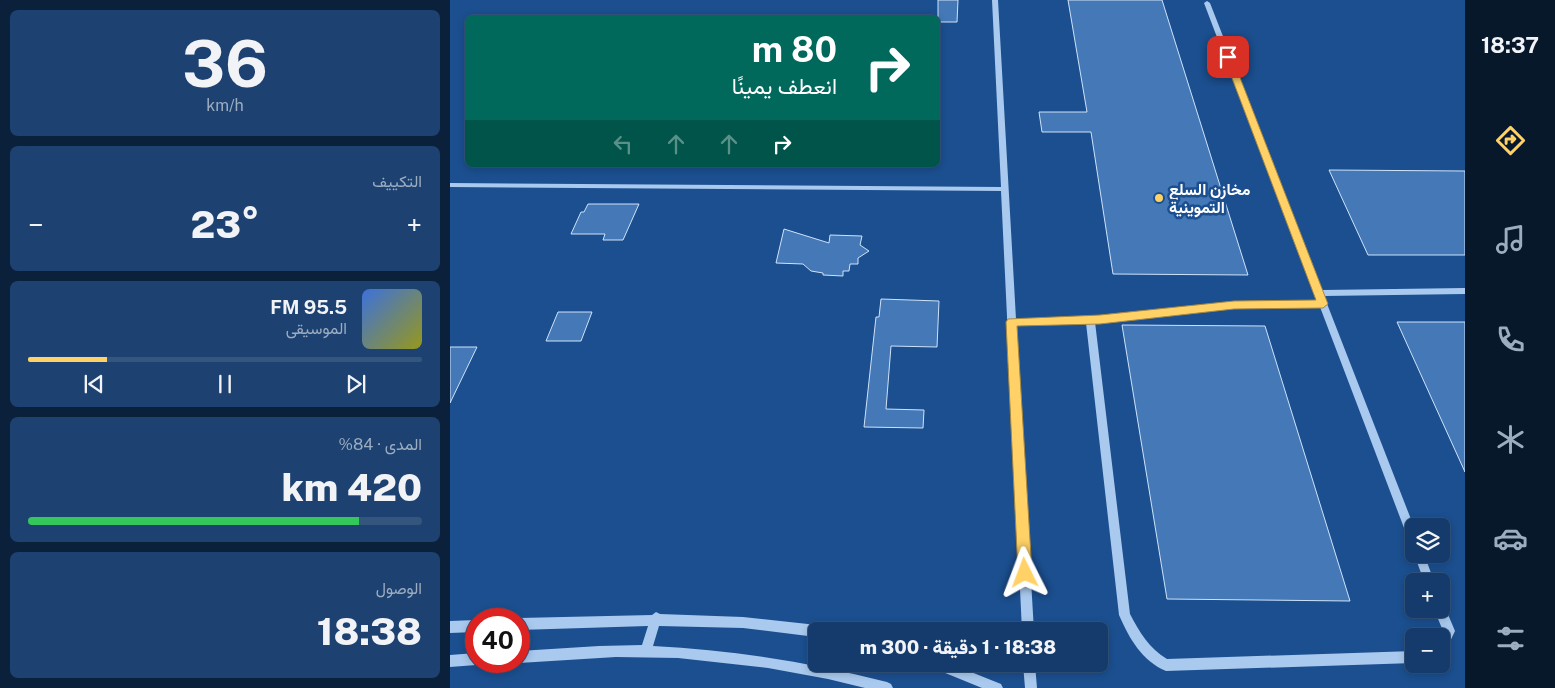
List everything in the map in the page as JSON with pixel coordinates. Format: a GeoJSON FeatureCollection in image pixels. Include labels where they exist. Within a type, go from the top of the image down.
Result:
{"type":"FeatureCollection","features":[{"type":"Feature","properties":{"kind":"street"},"geometry":{"type":"LineString","coordinates":[[995,0],[1028,622]]}},
{"type":"Feature","properties":{"kind":"street"},"geometry":{"type":"LineString","coordinates":[[1207,3],[1405,518]]}},
{"type":"Feature","properties":{"kind":"street"},"geometry":{"type":"LineString","coordinates":[[450,185],[1005,188]]}},
{"type":"Feature","properties":{"kind":"street"},"geometry":{"type":"LineString","coordinates":[[1319,292],[1465,291]]}},
{"type":"Feature","properties":{"kind":"street"},"geometry":{"type":"LineString","coordinates":[[1012,322],[1090,320],[1234,305],[1323,304]]}},
{"type":"Feature","properties":{"kind":"street"},"geometry":{"type":"LineString","coordinates":[[1090,320],[1125,615],[1137,640],[1149,655],[1166,665],[1405,657]]}},
{"type":"Feature","properties":{"kind":"street"},"geometry":{"type":"LineString","coordinates":[[646,651],[656,618]]}},
{"type":"Feature","properties":{"kind":"street"},"geometry":{"type":"LineString","coordinates":[[530,624],[656,618],[777,624],[808,629]]}},
{"type":"Feature","properties":{"kind":"street"},"geometry":{"type":"LineString","coordinates":[[450,627],[465,626]]}},
{"type":"Feature","properties":{"kind":"street"},"geometry":{"type":"LineString","coordinates":[[530,656],[646,651],[752,658],[838,674],[887,688]]}},
{"type":"Feature","properties":{"kind":"street"},"geometry":{"type":"LineString","coordinates":[[450,661],[465,660]]}},
{"type":"Feature","properties":{"kind":"street"},"geometry":{"type":"LineString","coordinates":[[957,672],[997,688]]}},
{"type":"Feature","properties":{"kind":"street"},"geometry":{"type":"LineString","coordinates":[[1030,672],[1031,688]]}},
{"type":"Feature","properties":{"kind":"building"},"geometry":{"type":"Polygon","coordinates":[[[938,0],[958,0],[957,22],[940,22],[940,15],[938,15],[938,0]]]}},
{"type":"Feature","properties":{"kind":"building"},"geometry":{"type":"Polygon","coordinates":[[[1068,0],[1162,0],[1248,275],[1113,274],[1091,132],[1042,132],[1039,112],[1087,112],[1068,0]]]}},
{"type":"Feature","properties":{"kind":"building"},"geometry":{"type":"Polygon","coordinates":[[[1329,170],[1465,171],[1465,255],[1368,255],[1329,170]]]}},
{"type":"Feature","properties":{"kind":"building"},"geometry":{"type":"Polygon","coordinates":[[[588,204],[639,204],[623,240],[603,240],[605,234],[571,234],[581,212],[584,212],[588,204]]]}},
{"type":"Feature","properties":{"kind":"building"},"geometry":{"type":"Polygon","coordinates":[[[784,229],[829,243],[830,235],[862,236],[860,245],[869,251],[858,258],[858,264],[850,264],[849,271],[843,271],[843,276],[823,275],[823,273],[811,271],[803,264],[776,263],[784,229]]]}},
{"type":"Feature","properties":{"kind":"building"},"geometry":{"type":"Polygon","coordinates":[[[881,299],[939,301],[937,347],[891,346],[886,409],[924,410],[923,428],[864,427],[876,317],[879,317],[881,299]]]}},
{"type":"Feature","properties":{"kind":"building"},"geometry":{"type":"Polygon","coordinates":[[[558,312],[592,312],[581,341],[546,341],[558,312]]]}},
{"type":"Feature","properties":{"kind":"building"},"geometry":{"type":"Polygon","coordinates":[[[1397,322],[1465,322],[1465,472],[1397,322]]]}},
{"type":"Feature","properties":{"kind":"building"},"geometry":{"type":"Polygon","coordinates":[[[1122,325],[1265,326],[1350,601],[1167,599],[1122,325]]]}},
{"type":"Feature","properties":{"kind":"building"},"geometry":{"type":"Polygon","coordinates":[[[450,347],[477,347],[450,403],[450,347]]]}},
{"type":"Feature","properties":{"kind":"place","name":"مخازن السلع التموينية"},"geometry":{"type":"Point","coordinates":[1159,198]}},
{"type":"Feature","properties":{"kind":"route"},"geometry":{"type":"LineString","coordinates":[[1025,573],[1012,322],[1100,320],[1234,305],[1323,304],[1228,57]]}}]}
